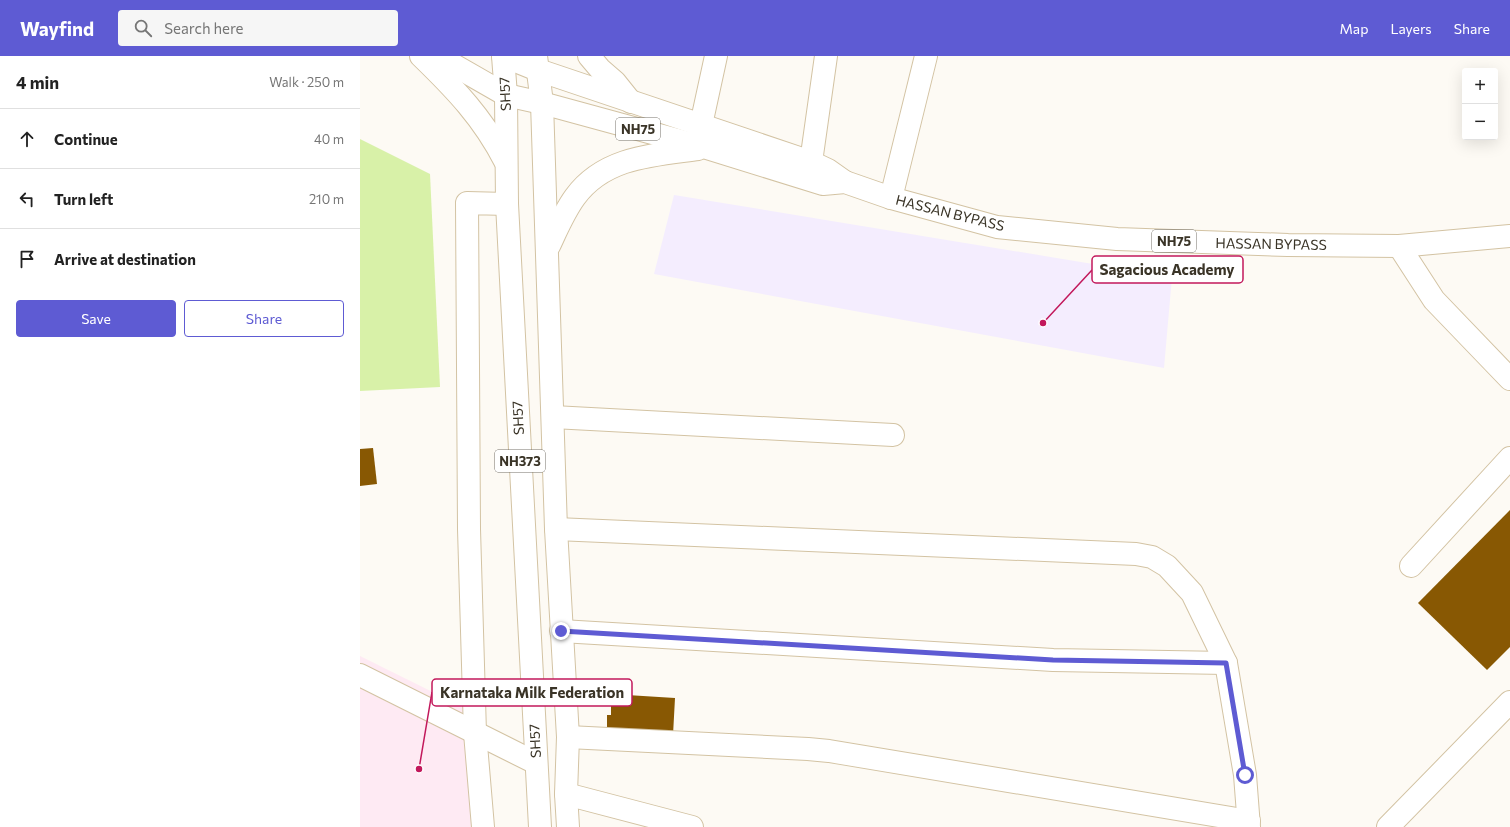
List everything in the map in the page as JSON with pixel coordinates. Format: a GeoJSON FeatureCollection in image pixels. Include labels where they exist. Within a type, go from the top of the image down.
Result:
{"type":"FeatureCollection","features":[{"type":"Feature","properties":{"kind":"main road"},"geometry":{"type":"LineString","coordinates":[[421,56],[455,89],[476,114],[494,140],[506,164]]}},
{"type":"Feature","properties":{"kind":"main road","name":"HASSAN BYPASS"},"geometry":{"type":"LineString","coordinates":[[438,56],[506,95],[542,103],[707,148],[824,184],[845,182],[891,198],[997,227],[1118,240],[1288,245],[1399,246],[1510,236]]}},
{"type":"Feature","properties":{"kind":"main road","name":"SH57"},"geometry":{"type":"LineString","coordinates":[[503,56],[506,95],[507,204],[540,827]]}},
{"type":"Feature","properties":{"kind":"main road","name":"NH75"},"geometry":{"type":"LineString","coordinates":[[503,56],[537,63],[631,102],[811,162],[828,170],[845,182]]}},
{"type":"Feature","properties":{"kind":"main road"},"geometry":{"type":"LineString","coordinates":[[589,56],[600,69],[615,82],[631,102]]}},
{"type":"Feature","properties":{"kind":"main road"},"geometry":{"type":"LineString","coordinates":[[701,125],[716,56]]}},
{"type":"Feature","properties":{"kind":"main road"},"geometry":{"type":"LineString","coordinates":[[811,162],[826,56]]}},
{"type":"Feature","properties":{"kind":"main road"},"geometry":{"type":"LineString","coordinates":[[891,198],[926,56]]}},
{"type":"Feature","properties":{"kind":"main road","name":"NH373"},"geometry":{"type":"LineString","coordinates":[[537,63],[542,103],[557,536],[568,738],[566,794],[568,827]]}},
{"type":"Feature","properties":{"kind":"main road"},"geometry":{"type":"LineString","coordinates":[[547,249],[564,214],[576,196],[592,180],[608,169],[633,159],[707,148]]}},
{"type":"Feature","properties":{"kind":"main road"},"geometry":{"type":"LineString","coordinates":[[482,827],[476,733],[469,530],[467,203],[507,204]]}},
{"type":"Feature","properties":{"kind":"main road"},"geometry":{"type":"LineString","coordinates":[[1399,246],[1434,300],[1510,379]]}},
{"type":"Feature","properties":{"kind":"main road"},"geometry":{"type":"LineString","coordinates":[[553,417],[893,435]]}},
{"type":"Feature","properties":{"kind":"main road"},"geometry":{"type":"LineString","coordinates":[[1411,566],[1510,458]]}},
{"type":"Feature","properties":{"kind":"main road"},"geometry":{"type":"LineString","coordinates":[[524,544],[557,536],[1136,554],[1152,557],[1167,566],[1192,593],[1226,663],[1245,775],[1249,824],[808,749],[568,738]]}},
{"type":"Feature","properties":{"kind":"main road"},"geometry":{"type":"LineString","coordinates":[[561,631],[1053,660],[1226,663]]}},
{"type":"Feature","properties":{"kind":"main road"},"geometry":{"type":"LineString","coordinates":[[360,675],[536,763]]}},
{"type":"Feature","properties":{"kind":"main road"},"geometry":{"type":"LineString","coordinates":[[1388,827],[1510,702]]}},
{"type":"Feature","properties":{"kind":"main road"},"geometry":{"type":"LineString","coordinates":[[566,794],[692,827]]}},
{"type":"Feature","properties":{"kind":"shaded area"},"geometry":{"type":"Polygon","coordinates":[[[674,195],[1172,277],[1164,368],[654,274],[674,195]]]}},
{"type":"Feature","properties":{"kind":"shaded area"},"geometry":{"type":"Polygon","coordinates":[[[360,656],[473,712],[483,827],[360,827],[360,656]]]}},
{"type":"Feature","properties":{"kind":"green space"},"geometry":{"type":"Polygon","coordinates":[[[360,139],[430,174],[440,387],[360,391],[360,139]]]}},
{"type":"Feature","properties":{"kind":"building"},"geometry":{"type":"Polygon","coordinates":[[[373,448],[377,484],[360,486],[360,449],[373,448]]]}},
{"type":"Feature","properties":{"kind":"building"},"geometry":{"type":"Polygon","coordinates":[[[1510,510],[1510,647],[1487,670],[1418,603],[1510,510]]]}},
{"type":"Feature","properties":{"kind":"building"},"geometry":{"type":"Polygon","coordinates":[[[611,694],[675,698],[673,735],[607,731],[607,715],[611,715],[611,694]]]}},
{"type":"Feature","properties":{"kind":"place","name":"Sagacious Academy"},"geometry":{"type":"Point","coordinates":[1043,323]}},
{"type":"Feature","properties":{"kind":"place","name":"Karnataka Milk Federation"},"geometry":{"type":"Point","coordinates":[419,769]}},
{"type":"Feature","properties":{"kind":"route"},"geometry":{"type":"LineString","coordinates":[[561,631],[1053,660],[1226,663],[1245,775]]}}]}
